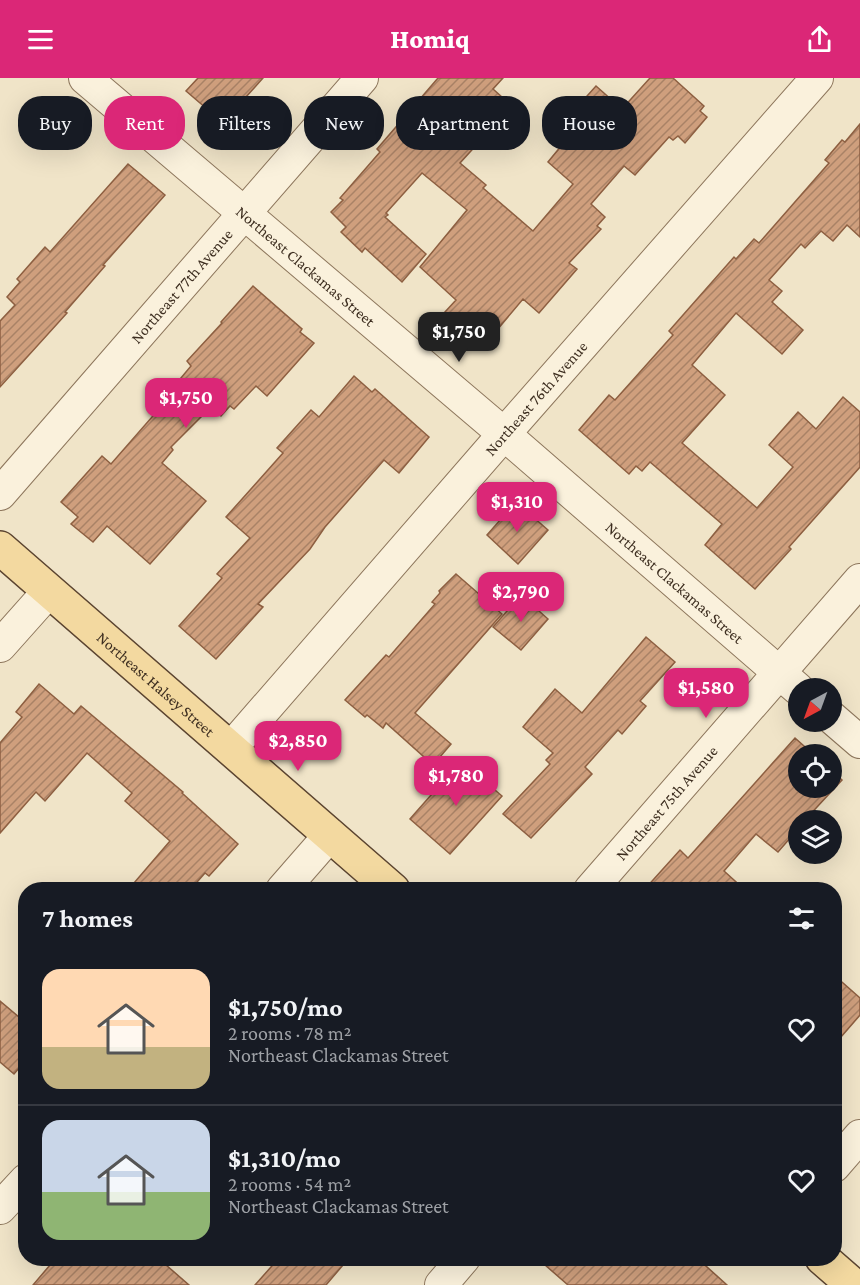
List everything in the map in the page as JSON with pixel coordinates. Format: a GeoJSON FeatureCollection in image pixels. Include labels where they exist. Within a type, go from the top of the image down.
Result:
{"type":"FeatureCollection","features":[{"type":"Feature","properties":{"kind":"main road","name":"Northeast Halsey Street"},"geometry":{"type":"LineString","coordinates":[[0,548],[384,882]]}},
{"type":"Feature","properties":{"kind":"main road"},"geometry":{"type":"LineString","coordinates":[[831,1266],[853,1285]]}},
{"type":"Feature","properties":{"kind":"street","name":"Northeast Clackamas Street"},"geometry":{"type":"LineString","coordinates":[[85,78],[504,434],[788,680]]}},
{"type":"Feature","properties":{"kind":"street","name":"Northeast 77th Avenue"},"geometry":{"type":"LineString","coordinates":[[0,494],[362,78]]}},
{"type":"Feature","properties":{"kind":"street","name":"Northeast 76th Avenue"},"geometry":{"type":"LineString","coordinates":[[231,748],[817,78]]}},
{"type":"Feature","properties":{"kind":"street","name":"Northeast 75th Avenue"},"geometry":{"type":"LineString","coordinates":[[791,678],[860,580]]}},
{"type":"Feature","properties":{"kind":"street"},"geometry":{"type":"LineString","coordinates":[[0,646],[49,591]]}},
{"type":"Feature","properties":{"kind":"street","name":"Northeast 75th Avenue"},"geometry":{"type":"LineString","coordinates":[[598,882],[788,682]]}},
{"type":"Feature","properties":{"kind":"street"},"geometry":{"type":"LineString","coordinates":[[842,726],[860,742]]}},
{"type":"Feature","properties":{"kind":"street"},"geometry":{"type":"LineString","coordinates":[[289,882],[330,835]]}},
{"type":"Feature","properties":{"kind":"street"},"geometry":{"type":"LineString","coordinates":[[842,1157],[860,1136]]}},
{"type":"Feature","properties":{"kind":"street"},"geometry":{"type":"LineString","coordinates":[[0,1208],[18,1189]]}},
{"type":"Feature","properties":{"kind":"street"},"geometry":{"type":"LineString","coordinates":[[441,1285],[457,1266]]}},
{"type":"Feature","properties":{"kind":"building"},"geometry":{"type":"Polygon","coordinates":[[[198,78],[263,78],[247,96],[197,96],[197,100],[186,91],[198,78]]]}},
{"type":"Feature","properties":{"kind":"building"},"geometry":{"type":"Polygon","coordinates":[[[438,78],[503,78],[493,89],[501,96],[423,96],[438,78]]]}},
{"type":"Feature","properties":{"kind":"building"},"geometry":{"type":"Polygon","coordinates":[[[650,78],[673,78],[704,106],[700,111],[707,117],[685,143],[678,136],[673,140],[669,137],[635,175],[624,166],[591,204],[605,217],[597,226],[601,229],[569,263],[577,269],[539,313],[523,299],[497,330],[494,328],[480,344],[445,312],[456,300],[420,267],[467,210],[422,173],[386,213],[388,215],[385,217],[426,254],[402,282],[365,248],[362,252],[341,232],[346,227],[331,212],[343,200],[340,198],[380,152],[378,150],[384,150],[384,141],[396,127],[396,150],[472,150],[460,163],[486,185],[483,188],[533,231],[573,184],[548,162],[558,150],[637,150],[637,96],[634,96],[650,78]]]}},
{"type":"Feature","properties":{"kind":"building"},"geometry":{"type":"Polygon","coordinates":[[[596,86],[607,96],[587,96],[596,86]]]}},
{"type":"Feature","properties":{"kind":"building"},"geometry":{"type":"Polygon","coordinates":[[[860,124],[860,237],[847,225],[833,241],[821,231],[805,248],[801,244],[769,280],[782,291],[772,302],[803,330],[782,354],[736,313],[692,365],[725,395],[682,443],[757,508],[793,467],[769,445],[798,412],[816,429],[843,397],[860,412],[860,467],[755,589],[705,545],[722,524],[650,462],[642,471],[636,466],[629,474],[579,430],[609,395],[615,400],[673,335],[669,331],[734,257],[736,259],[754,239],[759,243],[829,163],[825,160],[860,124]]]}},
{"type":"Feature","properties":{"kind":"building"},"geometry":{"type":"Polygon","coordinates":[[[128,164],[165,195],[103,265],[105,266],[65,312],[67,313],[0,387],[0,321],[15,305],[7,297],[20,282],[17,279],[45,247],[50,252],[128,164]]]}},
{"type":"Feature","properties":{"kind":"building"},"geometry":{"type":"Polygon","coordinates":[[[253,286],[302,329],[300,332],[314,343],[267,396],[256,386],[234,409],[230,406],[221,416],[211,407],[171,447],[173,450],[162,463],[206,501],[150,564],[107,526],[93,542],[71,524],[78,517],[61,502],[102,456],[111,464],[173,393],[170,391],[191,366],[187,361],[253,286]]]}},
{"type":"Feature","properties":{"kind":"building"},"geometry":{"type":"Polygon","coordinates":[[[354,376],[372,392],[375,389],[429,437],[399,473],[384,460],[325,527],[310,549],[258,604],[263,607],[216,659],[179,626],[222,578],[217,574],[250,538],[226,517],[283,453],[277,448],[311,410],[319,417],[354,376]]]}},
{"type":"Feature","properties":{"kind":"building"},"geometry":{"type":"Polygon","coordinates":[[[517,503],[548,530],[518,564],[487,535],[517,503]]]}},
{"type":"Feature","properties":{"kind":"building"},"geometry":{"type":"Polygon","coordinates":[[[456,574],[502,614],[415,713],[451,744],[433,765],[386,723],[383,728],[367,715],[365,717],[345,700],[386,655],[389,657],[435,604],[432,602],[440,593],[439,591],[456,574]]]}},
{"type":"Feature","properties":{"kind":"building"},"geometry":{"type":"Polygon","coordinates":[[[521,595],[548,619],[521,650],[493,627],[521,595]]]}},
{"type":"Feature","properties":{"kind":"building"},"geometry":{"type":"Polygon","coordinates":[[[646,637],[675,662],[640,701],[646,706],[622,734],[618,730],[585,767],[592,774],[531,838],[503,814],[550,764],[546,760],[553,753],[523,727],[555,689],[582,713],[646,637]]]}},
{"type":"Feature","properties":{"kind":"building"},"geometry":{"type":"Polygon","coordinates":[[[39,684],[74,714],[81,706],[183,792],[238,844],[209,876],[205,873],[197,882],[135,882],[170,841],[125,801],[132,793],[87,753],[45,801],[36,792],[0,833],[0,743],[22,717],[16,712],[39,684]]]}},
{"type":"Feature","properties":{"kind":"building"},"geometry":{"type":"Polygon","coordinates":[[[795,738],[802,744],[790,744],[795,738]]]}},
{"type":"Feature","properties":{"kind":"building"},"geometry":{"type":"Polygon","coordinates":[[[788,746],[788,798],[825,798],[814,810],[788,810],[788,840],[778,852],[756,834],[724,871],[736,882],[651,882],[680,850],[688,858],[788,746]]]}},
{"type":"Feature","properties":{"kind":"building"},"geometry":{"type":"Polygon","coordinates":[[[461,761],[502,796],[450,854],[410,819],[461,761]]]}},
{"type":"Feature","properties":{"kind":"building"},"geometry":{"type":"Polygon","coordinates":[[[842,982],[860,998],[860,1015],[842,1036],[842,982]]]}},
{"type":"Feature","properties":{"kind":"building"},"geometry":{"type":"Polygon","coordinates":[[[0,1001],[18,1016],[18,1069],[14,1074],[0,1062],[0,1001]]]}},
{"type":"Feature","properties":{"kind":"building"},"geometry":{"type":"Polygon","coordinates":[[[49,1266],[167,1266],[189,1285],[33,1285],[49,1266]]]}},
{"type":"Feature","properties":{"kind":"building"},"geometry":{"type":"Polygon","coordinates":[[[272,1266],[342,1266],[326,1285],[255,1285],[272,1266]]]}},
{"type":"Feature","properties":{"kind":"building"},"geometry":{"type":"Polygon","coordinates":[[[546,1266],[706,1266],[727,1285],[568,1285],[546,1266]]]}}]}
